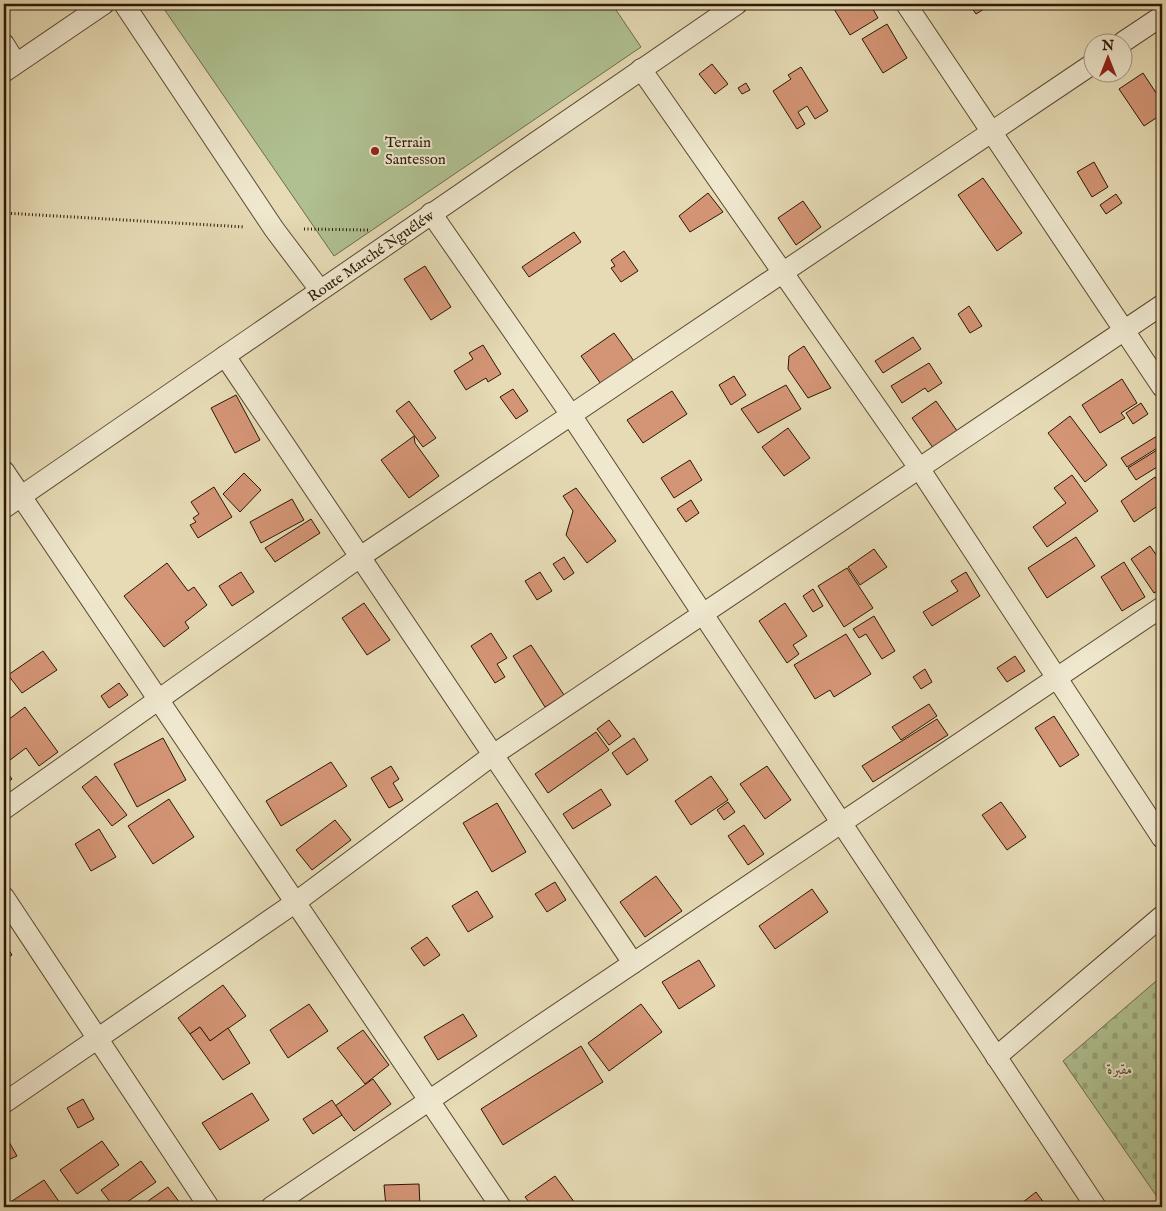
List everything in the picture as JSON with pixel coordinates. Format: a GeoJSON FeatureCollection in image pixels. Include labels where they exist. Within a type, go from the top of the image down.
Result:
{"type":"FeatureCollection","features":[{"type":"Feature","properties":{"kind":"street"},"geometry":{"type":"LineString","coordinates":[[4,44],[10,67],[104,4]]}},
{"type":"Feature","properties":{"kind":"street"},"geometry":{"type":"LineString","coordinates":[[124,4],[274,229],[320,290]]}},
{"type":"Feature","properties":{"kind":"street","name":"Route Marché Nguéléw"},"geometry":{"type":"LineString","coordinates":[[4,508],[738,4]]}},
{"type":"Feature","properties":{"kind":"street"},"geometry":{"type":"LineString","coordinates":[[906,4],[1162,388]]}},
{"type":"Feature","properties":{"kind":"street"},"geometry":{"type":"LineString","coordinates":[[1134,35],[1162,16]]}},
{"type":"Feature","properties":{"kind":"street"},"geometry":{"type":"LineString","coordinates":[[641,69],[919,468],[1162,838]]}},
{"type":"Feature","properties":{"kind":"street"},"geometry":{"type":"LineString","coordinates":[[4,809],[360,557],[1084,70]]}},
{"type":"Feature","properties":{"kind":"street"},"geometry":{"type":"LineString","coordinates":[[431,214],[571,415],[1096,1207]]}},
{"type":"Feature","properties":{"kind":"street"},"geometry":{"type":"LineString","coordinates":[[4,1102],[296,902],[493,755],[1162,305]]}},
{"type":"Feature","properties":{"kind":"street"},"geometry":{"type":"LineString","coordinates":[[225,356],[633,963]]}},
{"type":"Feature","properties":{"kind":"street"},"geometry":{"type":"LineString","coordinates":[[4,471],[501,1207]]}},
{"type":"Feature","properties":{"kind":"street"},"geometry":{"type":"LineString","coordinates":[[271,1207],[1162,607]]}},
{"type":"Feature","properties":{"kind":"street"},"geometry":{"type":"LineString","coordinates":[[4,897],[210,1207]]}},
{"type":"Feature","properties":{"kind":"street"},"geometry":{"type":"LineString","coordinates":[[996,1057],[1162,916]]}},
{"type":"Feature","properties":{"kind":"path"},"geometry":{"type":"LineString","coordinates":[[4,213],[274,229],[369,230]]}},
{"type":"Feature","properties":{"kind":"green space","name":"Terrain Santesson"},"geometry":{"type":"Polygon","coordinates":[[[166,4],[612,4],[641,47],[334,256],[162,6],[166,4]]]}},
{"type":"Feature","properties":{"kind":"green space","name":"مقبرة"},"geometry":{"type":"Polygon","coordinates":[[[1162,976],[1162,1204],[1063,1061],[1162,976]]]}},
{"type":"Feature","properties":{"kind":"building"},"geometry":{"type":"Polygon","coordinates":[[[831,4],[870,4],[878,18],[850,35],[831,4]]]}},
{"type":"Feature","properties":{"kind":"building"},"geometry":{"type":"Polygon","coordinates":[[[969,4],[992,4],[976,14],[969,4]]]}},
{"type":"Feature","properties":{"kind":"building"},"geometry":{"type":"Polygon","coordinates":[[[887,24],[907,58],[883,73],[862,39],[887,24]]]}},
{"type":"Feature","properties":{"kind":"building"},"geometry":{"type":"Polygon","coordinates":[[[712,64],[728,84],[715,94],[699,74],[712,64]]]}},
{"type":"Feature","properties":{"kind":"building"},"geometry":{"type":"Polygon","coordinates":[[[801,67],[828,111],[815,119],[807,106],[798,112],[805,124],[797,129],[773,91],[791,79],[788,75],[801,67]]]}},
{"type":"Feature","properties":{"kind":"building"},"geometry":{"type":"Polygon","coordinates":[[[1143,73],[1162,102],[1162,114],[1144,126],[1119,89],[1130,82],[1134,82],[1134,79],[1143,73]]]}},
{"type":"Feature","properties":{"kind":"building"},"geometry":{"type":"Polygon","coordinates":[[[746,83],[750,90],[742,94],[738,88],[746,83]]]}},
{"type":"Feature","properties":{"kind":"building"},"geometry":{"type":"Polygon","coordinates":[[[1094,162],[1108,187],[1092,197],[1077,172],[1094,162]]]}},
{"type":"Feature","properties":{"kind":"building"},"geometry":{"type":"Polygon","coordinates":[[[983,178],[1022,233],[997,251],[958,195],[983,178]]]}},
{"type":"Feature","properties":{"kind":"building"},"geometry":{"type":"Polygon","coordinates":[[[708,193],[723,212],[690,232],[679,216],[708,193]]]}},
{"type":"Feature","properties":{"kind":"building"},"geometry":{"type":"Polygon","coordinates":[[[1116,194],[1122,203],[1106,214],[1100,205],[1116,194]]]}},
{"type":"Feature","properties":{"kind":"building"},"geometry":{"type":"Polygon","coordinates":[[[803,201],[821,227],[796,245],[778,218],[803,201]]]}},
{"type":"Feature","properties":{"kind":"building"},"geometry":{"type":"Polygon","coordinates":[[[574,232],[581,242],[529,277],[522,267],[574,232]]]}},
{"type":"Feature","properties":{"kind":"building"},"geometry":{"type":"Polygon","coordinates":[[[624,251],[638,271],[621,282],[611,268],[615,266],[611,260],[624,251]]]}},
{"type":"Feature","properties":{"kind":"building"},"geometry":{"type":"Polygon","coordinates":[[[425,266],[451,307],[431,320],[404,279],[425,266]]]}},
{"type":"Feature","properties":{"kind":"building"},"geometry":{"type":"Polygon","coordinates":[[[969,306],[982,326],[970,333],[958,314],[969,306]]]}},
{"type":"Feature","properties":{"kind":"building"},"geometry":{"type":"Polygon","coordinates":[[[614,333],[634,361],[601,384],[581,356],[614,333]]]}},
{"type":"Feature","properties":{"kind":"building"},"geometry":{"type":"Polygon","coordinates":[[[913,337],[921,349],[883,373],[875,361],[913,337]]]}},
{"type":"Feature","properties":{"kind":"building"},"geometry":{"type":"Polygon","coordinates":[[[483,345],[501,374],[488,382],[486,378],[466,390],[454,371],[473,359],[469,353],[483,345]]]}},
{"type":"Feature","properties":{"kind":"building"},"geometry":{"type":"Polygon","coordinates":[[[804,346],[831,388],[808,398],[788,369],[789,356],[804,346]]]}},
{"type":"Feature","properties":{"kind":"building"},"geometry":{"type":"Polygon","coordinates":[[[929,363],[942,383],[928,392],[925,388],[902,403],[891,386],[929,363]]]}},
{"type":"Feature","properties":{"kind":"building"},"geometry":{"type":"Polygon","coordinates":[[[734,376],[746,395],[731,405],[719,385],[734,376]]]}},
{"type":"Feature","properties":{"kind":"building"},"geometry":{"type":"Polygon","coordinates":[[[1122,379],[1137,403],[1121,413],[1125,418],[1100,433],[1082,405],[1122,379]]]}},
{"type":"Feature","properties":{"kind":"building"},"geometry":{"type":"Polygon","coordinates":[[[786,385],[801,409],[758,433],[741,409],[786,385]]]}},
{"type":"Feature","properties":{"kind":"building"},"geometry":{"type":"Polygon","coordinates":[[[513,389],[528,411],[516,419],[500,397],[513,389]]]}},
{"type":"Feature","properties":{"kind":"building"},"geometry":{"type":"Polygon","coordinates":[[[672,391],[687,414],[643,443],[627,420],[672,391]]]}},
{"type":"Feature","properties":{"kind":"building"},"geometry":{"type":"Polygon","coordinates":[[[236,395],[260,440],[235,453],[211,408],[236,395]]]}},
{"type":"Feature","properties":{"kind":"building"},"geometry":{"type":"Polygon","coordinates":[[[409,401],[436,438],[423,447],[396,411],[409,401]]]}},
{"type":"Feature","properties":{"kind":"building"},"geometry":{"type":"Polygon","coordinates":[[[936,401],[960,435],[936,452],[912,418],[936,401]]]}},
{"type":"Feature","properties":{"kind":"building"},"geometry":{"type":"Polygon","coordinates":[[[1141,403],[1148,414],[1133,424],[1126,413],[1141,403]]]}},
{"type":"Feature","properties":{"kind":"building"},"geometry":{"type":"Polygon","coordinates":[[[1070,416],[1107,465],[1085,482],[1048,433],[1070,416]]]}},
{"type":"Feature","properties":{"kind":"building"},"geometry":{"type":"Polygon","coordinates":[[[788,428],[810,458],[784,476],[762,447],[788,428]]]}},
{"type":"Feature","properties":{"kind":"building"},"geometry":{"type":"Polygon","coordinates":[[[1162,433],[1162,445],[1127,467],[1121,458],[1162,433]]]}},
{"type":"Feature","properties":{"kind":"building"},"geometry":{"type":"Polygon","coordinates":[[[414,436],[415,443],[439,476],[409,498],[381,460],[414,436]]]}},
{"type":"Feature","properties":{"kind":"building"},"geometry":{"type":"Polygon","coordinates":[[[1162,447],[1162,464],[1136,480],[1128,468],[1162,447]]]}},
{"type":"Feature","properties":{"kind":"building"},"geometry":{"type":"Polygon","coordinates":[[[690,460],[702,480],[674,498],[661,478],[690,460]]]}},
{"type":"Feature","properties":{"kind":"building"},"geometry":{"type":"Polygon","coordinates":[[[244,473],[261,490],[240,512],[223,494],[244,473]]]}},
{"type":"Feature","properties":{"kind":"building"},"geometry":{"type":"Polygon","coordinates":[[[1072,475],[1098,511],[1047,547],[1033,527],[1066,503],[1054,488],[1072,475]]]}},
{"type":"Feature","properties":{"kind":"building"},"geometry":{"type":"Polygon","coordinates":[[[1155,477],[1162,490],[1162,503],[1134,522],[1121,501],[1155,477]]]}},
{"type":"Feature","properties":{"kind":"building"},"geometry":{"type":"Polygon","coordinates":[[[214,487],[232,517],[198,538],[190,525],[196,522],[193,518],[199,514],[191,502],[214,487]]]}},
{"type":"Feature","properties":{"kind":"building"},"geometry":{"type":"Polygon","coordinates":[[[576,488],[616,541],[587,563],[566,535],[573,511],[563,496],[576,488]]]}},
{"type":"Feature","properties":{"kind":"building"},"geometry":{"type":"Polygon","coordinates":[[[292,499],[304,520],[261,543],[250,522],[292,499]]]}},
{"type":"Feature","properties":{"kind":"building"},"geometry":{"type":"Polygon","coordinates":[[[691,500],[699,513],[686,522],[677,509],[691,500]]]}},
{"type":"Feature","properties":{"kind":"building"},"geometry":{"type":"Polygon","coordinates":[[[311,519],[320,533],[275,562],[265,548],[311,519]]]}},
{"type":"Feature","properties":{"kind":"building"},"geometry":{"type":"Polygon","coordinates":[[[1076,537],[1095,566],[1047,598],[1028,568],[1076,537]]]}},
{"type":"Feature","properties":{"kind":"building"},"geometry":{"type":"Polygon","coordinates":[[[1150,546],[1162,563],[1162,588],[1154,593],[1131,559],[1150,546]]]}},
{"type":"Feature","properties":{"kind":"building"},"geometry":{"type":"Polygon","coordinates":[[[874,549],[887,567],[860,585],[848,567],[874,549]]]}},
{"type":"Feature","properties":{"kind":"building"},"geometry":{"type":"Polygon","coordinates":[[[564,557],[574,573],[564,580],[553,564],[564,557]]]}},
{"type":"Feature","properties":{"kind":"building"},"geometry":{"type":"Polygon","coordinates":[[[1124,562],[1145,597],[1122,611],[1101,577],[1124,562]]]}},
{"type":"Feature","properties":{"kind":"building"},"geometry":{"type":"Polygon","coordinates":[[[167,563],[188,591],[194,587],[207,605],[185,622],[189,628],[164,647],[124,596],[167,563]]]}},
{"type":"Feature","properties":{"kind":"building"},"geometry":{"type":"Polygon","coordinates":[[[847,568],[873,608],[844,627],[818,586],[847,568]]]}},
{"type":"Feature","properties":{"kind":"building"},"geometry":{"type":"Polygon","coordinates":[[[241,572],[254,592],[232,606],[219,586],[241,572]]]}},
{"type":"Feature","properties":{"kind":"building"},"geometry":{"type":"Polygon","coordinates":[[[540,572],[552,591],[537,600],[525,581],[540,572]]]}},
{"type":"Feature","properties":{"kind":"building"},"geometry":{"type":"Polygon","coordinates":[[[966,572],[980,596],[932,626],[923,612],[958,591],[951,581],[966,572]]]}},
{"type":"Feature","properties":{"kind":"building"},"geometry":{"type":"Polygon","coordinates":[[[813,589],[823,606],[813,612],[803,596],[813,589]]]}},
{"type":"Feature","properties":{"kind":"building"},"geometry":{"type":"Polygon","coordinates":[[[364,603],[390,640],[367,655],[342,618],[364,603]]]}},
{"type":"Feature","properties":{"kind":"building"},"geometry":{"type":"Polygon","coordinates":[[[785,603],[807,636],[793,645],[799,654],[787,663],[759,621],[785,603]]]}},
{"type":"Feature","properties":{"kind":"building"},"geometry":{"type":"Polygon","coordinates":[[[874,616],[895,651],[882,659],[866,634],[859,638],[853,629],[874,616]]]}},
{"type":"Feature","properties":{"kind":"building"},"geometry":{"type":"Polygon","coordinates":[[[491,633],[507,658],[497,664],[505,677],[495,683],[471,646],[491,633]]]}},
{"type":"Feature","properties":{"kind":"building"},"geometry":{"type":"Polygon","coordinates":[[[846,634],[871,674],[834,697],[830,690],[815,699],[794,665],[846,634]]]}},
{"type":"Feature","properties":{"kind":"building"},"geometry":{"type":"Polygon","coordinates":[[[531,645],[564,695],[545,707],[513,656],[531,645]]]}},
{"type":"Feature","properties":{"kind":"building"},"geometry":{"type":"Polygon","coordinates":[[[43,651],[57,670],[22,693],[8,675],[43,651]]]}},
{"type":"Feature","properties":{"kind":"building"},"geometry":{"type":"Polygon","coordinates":[[[1015,656],[1025,671],[1007,682],[997,668],[1015,656]]]}},
{"type":"Feature","properties":{"kind":"building"},"geometry":{"type":"Polygon","coordinates":[[[925,669],[932,682],[921,689],[913,677],[925,669]]]}},
{"type":"Feature","properties":{"kind":"building"},"geometry":{"type":"Polygon","coordinates":[[[119,683],[128,695],[109,708],[101,696],[119,683]]]}},
{"type":"Feature","properties":{"kind":"building"},"geometry":{"type":"Polygon","coordinates":[[[929,704],[937,716],[901,740],[892,727],[929,704]]]}},
{"type":"Feature","properties":{"kind":"building"},"geometry":{"type":"Polygon","coordinates":[[[25,707],[58,752],[39,766],[26,748],[10,760],[4,751],[4,723],[25,707]]]}},
{"type":"Feature","properties":{"kind":"building"},"geometry":{"type":"Polygon","coordinates":[[[1054,716],[1079,755],[1060,767],[1035,728],[1054,716]]]}},
{"type":"Feature","properties":{"kind":"building"},"geometry":{"type":"Polygon","coordinates":[[[937,719],[948,735],[873,782],[862,766],[937,719]]]}},
{"type":"Feature","properties":{"kind":"building"},"geometry":{"type":"Polygon","coordinates":[[[609,720],[621,736],[609,745],[597,729],[609,720]]]}},
{"type":"Feature","properties":{"kind":"building"},"geometry":{"type":"Polygon","coordinates":[[[596,732],[609,750],[548,793],[535,774],[596,732]]]}},
{"type":"Feature","properties":{"kind":"building"},"geometry":{"type":"Polygon","coordinates":[[[163,738],[186,780],[137,807],[114,764],[163,738]]]}},
{"type":"Feature","properties":{"kind":"building"},"geometry":{"type":"Polygon","coordinates":[[[634,738],[648,760],[627,775],[612,753],[634,738]]]}},
{"type":"Feature","properties":{"kind":"building"},"geometry":{"type":"Polygon","coordinates":[[[331,762],[347,786],[281,826],[266,801],[331,762]]]}},
{"type":"Feature","properties":{"kind":"building"},"geometry":{"type":"Polygon","coordinates":[[[391,766],[399,779],[393,783],[403,800],[389,808],[371,778],[391,766]]]}},
{"type":"Feature","properties":{"kind":"building"},"geometry":{"type":"Polygon","coordinates":[[[767,766],[791,800],[765,819],[740,784],[767,766]]]}},
{"type":"Feature","properties":{"kind":"building"},"geometry":{"type":"Polygon","coordinates":[[[4,768],[12,779],[4,785],[4,768]]]}},
{"type":"Feature","properties":{"kind":"building"},"geometry":{"type":"Polygon","coordinates":[[[96,776],[127,815],[112,826],[82,787],[96,776]]]}},
{"type":"Feature","properties":{"kind":"building"},"geometry":{"type":"Polygon","coordinates":[[[711,776],[728,800],[691,825],[675,801],[711,776]]]}},
{"type":"Feature","properties":{"kind":"building"},"geometry":{"type":"Polygon","coordinates":[[[601,789],[611,805],[573,829],[563,814],[601,789]]]}},
{"type":"Feature","properties":{"kind":"building"},"geometry":{"type":"Polygon","coordinates":[[[169,799],[194,837],[153,864],[128,826],[169,799]]]}},
{"type":"Feature","properties":{"kind":"building"},"geometry":{"type":"Polygon","coordinates":[[[728,802],[735,812],[724,820],[717,810],[728,802]]]}},
{"type":"Feature","properties":{"kind":"building"},"geometry":{"type":"Polygon","coordinates":[[[1001,802],[1026,837],[1007,850],[982,815],[1001,802]]]}},
{"type":"Feature","properties":{"kind":"building"},"geometry":{"type":"Polygon","coordinates":[[[497,803],[526,852],[492,872],[463,823],[497,803]]]}},
{"type":"Feature","properties":{"kind":"building"},"geometry":{"type":"Polygon","coordinates":[[[335,820],[351,840],[312,870],[296,850],[335,820]]]}},
{"type":"Feature","properties":{"kind":"building"},"geometry":{"type":"Polygon","coordinates":[[[744,825],[764,854],[748,865],[728,836],[744,825]]]}},
{"type":"Feature","properties":{"kind":"building"},"geometry":{"type":"Polygon","coordinates":[[[99,829],[116,857],[91,871],[75,844],[99,829]]]}},
{"type":"Feature","properties":{"kind":"building"},"geometry":{"type":"Polygon","coordinates":[[[656,876],[682,911],[645,937],[620,902],[656,876]]]}},
{"type":"Feature","properties":{"kind":"building"},"geometry":{"type":"Polygon","coordinates":[[[555,882],[566,900],[547,912],[535,894],[555,882]]]}},
{"type":"Feature","properties":{"kind":"building"},"geometry":{"type":"Polygon","coordinates":[[[812,889],[828,912],[775,949],[759,926],[812,889]]]}},
{"type":"Feature","properties":{"kind":"building"},"geometry":{"type":"Polygon","coordinates":[[[477,891],[493,917],[468,932],[452,906],[477,891]]]}},
{"type":"Feature","properties":{"kind":"building"},"geometry":{"type":"Polygon","coordinates":[[[427,937],[440,955],[424,966],[411,948],[427,937]]]}},
{"type":"Feature","properties":{"kind":"building"},"geometry":{"type":"Polygon","coordinates":[[[4,942],[12,955],[4,960],[4,942]]]}},
{"type":"Feature","properties":{"kind":"building"},"geometry":{"type":"Polygon","coordinates":[[[699,960],[715,986],[679,1009],[662,982],[699,960]]]}},
{"type":"Feature","properties":{"kind":"building"},"geometry":{"type":"Polygon","coordinates":[[[223,985],[246,1016],[210,1041],[200,1027],[190,1034],[178,1018],[223,985]]]}},
{"type":"Feature","properties":{"kind":"building"},"geometry":{"type":"Polygon","coordinates":[[[309,1004],[328,1031],[288,1058],[270,1030],[309,1004]]]}},
{"type":"Feature","properties":{"kind":"building"},"geometry":{"type":"Polygon","coordinates":[[[641,1004],[662,1032],[609,1071],[588,1043],[641,1004]]]}},
{"type":"Feature","properties":{"kind":"building"},"geometry":{"type":"Polygon","coordinates":[[[463,1014],[477,1036],[438,1060],[424,1037],[463,1014]]]}},
{"type":"Feature","properties":{"kind":"building"},"geometry":{"type":"Polygon","coordinates":[[[200,1027],[210,1041],[228,1028],[250,1063],[223,1080],[190,1034],[200,1027]]]}},
{"type":"Feature","properties":{"kind":"building"},"geometry":{"type":"Polygon","coordinates":[[[363,1030],[389,1065],[365,1084],[337,1048],[363,1030]]]}},
{"type":"Feature","properties":{"kind":"building"},"geometry":{"type":"Polygon","coordinates":[[[581,1046],[603,1082],[503,1145],[481,1109],[581,1046]]]}},
{"type":"Feature","properties":{"kind":"building"},"geometry":{"type":"Polygon","coordinates":[[[373,1079],[391,1104],[354,1131],[335,1106],[373,1079]]]}},
{"type":"Feature","properties":{"kind":"building"},"geometry":{"type":"Polygon","coordinates":[[[252,1093],[269,1120],[220,1150],[202,1123],[252,1093]]]}},
{"type":"Feature","properties":{"kind":"building"},"geometry":{"type":"Polygon","coordinates":[[[83,1099],[94,1119],[78,1128],[67,1108],[83,1099]]]}},
{"type":"Feature","properties":{"kind":"building"},"geometry":{"type":"Polygon","coordinates":[[[332,1100],[342,1115],[313,1134],[303,1119],[332,1100]]]}},
{"type":"Feature","properties":{"kind":"building"},"geometry":{"type":"Polygon","coordinates":[[[4,1133],[17,1156],[4,1162],[4,1133]]]}},
{"type":"Feature","properties":{"kind":"building"},"geometry":{"type":"Polygon","coordinates":[[[102,1141],[119,1165],[77,1194],[60,1170],[102,1141]]]}},
{"type":"Feature","properties":{"kind":"building"},"geometry":{"type":"Polygon","coordinates":[[[141,1161],[156,1182],[120,1207],[114,1207],[101,1190],[141,1161]]]}},
{"type":"Feature","properties":{"kind":"building"},"geometry":{"type":"Polygon","coordinates":[[[555,1176],[578,1207],[533,1207],[525,1197],[555,1176]]]}},
{"type":"Feature","properties":{"kind":"building"},"geometry":{"type":"Polygon","coordinates":[[[44,1180],[60,1203],[54,1207],[8,1207],[6,1205],[44,1180]]]}},
{"type":"Feature","properties":{"kind":"building"},"geometry":{"type":"Polygon","coordinates":[[[419,1184],[420,1207],[386,1207],[384,1185],[419,1184]]]}},
{"type":"Feature","properties":{"kind":"building"},"geometry":{"type":"Polygon","coordinates":[[[168,1187],[183,1207],[153,1207],[148,1201],[168,1187]]]}},
{"type":"Feature","properties":{"kind":"building"},"geometry":{"type":"Polygon","coordinates":[[[1036,1192],[1047,1207],[1018,1206],[1036,1192]]]}},
{"type":"Feature","properties":{"kind":"place","name":"Terrain Santesson"},"geometry":{"type":"Point","coordinates":[375,151]}}]}
